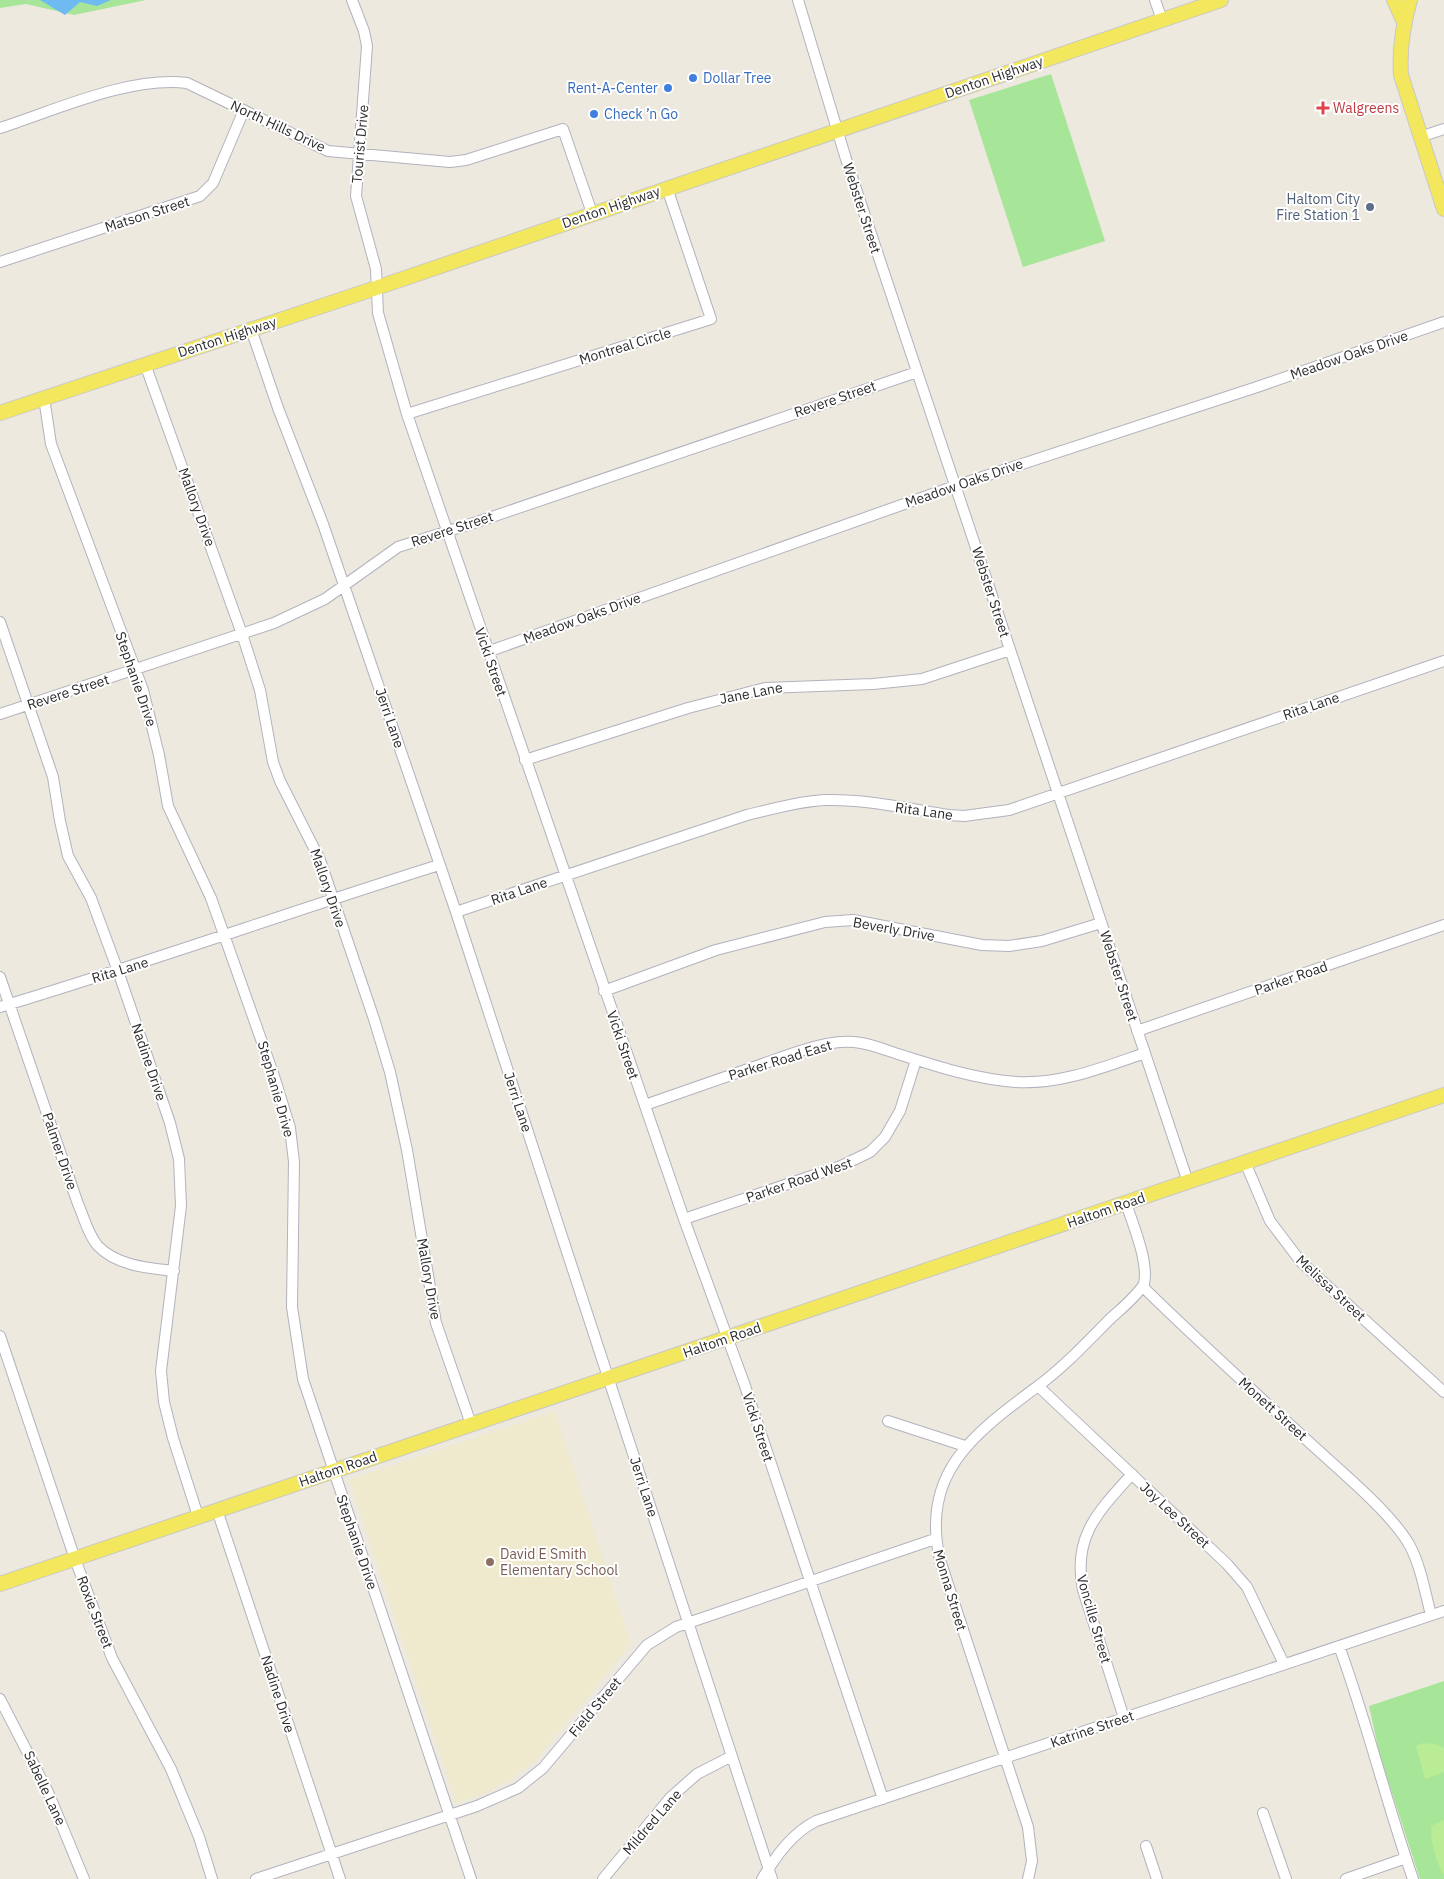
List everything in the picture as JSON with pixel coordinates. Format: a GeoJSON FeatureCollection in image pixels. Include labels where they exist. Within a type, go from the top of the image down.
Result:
{"type":"FeatureCollection","features":[{"type":"Feature","properties":{"kind":"main road","name":"Denton Highway"},"geometry":{"type":"LineString","coordinates":[[0,413],[376,288],[1221,0]]}},
{"type":"Feature","properties":{"kind":"main road"},"geometry":{"type":"LineString","coordinates":[[1394,0],[1404,22]]}},
{"type":"Feature","properties":{"kind":"main road"},"geometry":{"type":"LineString","coordinates":[[1410,0],[1404,22],[1400,54],[1401,76],[1444,209]]}},
{"type":"Feature","properties":{"kind":"main road","name":"Haltom Road"},"geometry":{"type":"LineString","coordinates":[[0,1584],[1444,1095]]}},
{"type":"Feature","properties":{"kind":"street","name":"Tourist Drive"},"geometry":{"type":"LineString","coordinates":[[352,0],[364,31],[366,46],[356,196],[376,269],[376,288]]}},
{"type":"Feature","properties":{"kind":"street","name":"Webster Street"},"geometry":{"type":"LineString","coordinates":[[798,0],[846,159],[1188,1182]]}},
{"type":"Feature","properties":{"kind":"street"},"geometry":{"type":"LineString","coordinates":[[1155,0],[1162,20]]}},
{"type":"Feature","properties":{"kind":"street","name":"North Hills Drive"},"geometry":{"type":"LineString","coordinates":[[0,128],[117,90],[155,82],[187,83],[328,151],[358,155],[450,162],[466,160],[563,129],[592,213]]}},
{"type":"Feature","properties":{"kind":"street","name":"Matson Street"},"geometry":{"type":"LineString","coordinates":[[0,262],[200,196],[213,183],[244,110]]}},
{"type":"Feature","properties":{"kind":"street"},"geometry":{"type":"LineString","coordinates":[[1420,137],[1444,128]]}},
{"type":"Feature","properties":{"kind":"street","name":"Montreal Circle"},"geometry":{"type":"LineString","coordinates":[[408,414],[711,319],[666,188]]}},
{"type":"Feature","properties":{"kind":"street","name":"Vicki Street"},"geometry":{"type":"LineString","coordinates":[[376,288],[378,313],[408,414],[487,652],[566,876],[604,991],[728,1339],[883,1799]]}},
{"type":"Feature","properties":{"kind":"street","name":"Meadow Oaks Drive"},"geometry":{"type":"LineString","coordinates":[[487,652],[955,486],[1260,386],[1444,322]]}},
{"type":"Feature","properties":{"kind":"street","name":"Jerri Lane"},"geometry":{"type":"LineString","coordinates":[[251,329],[344,586],[438,865],[456,912],[772,1879]]}},
{"type":"Feature","properties":{"kind":"street","name":"Mallory Drive"},"geometry":{"type":"LineString","coordinates":[[144,364],[242,634],[260,690],[273,762],[320,860],[374,1019],[390,1072],[407,1150],[436,1323],[471,1424]]}},
{"type":"Feature","properties":{"kind":"street","name":"Revere Street"},"geometry":{"type":"LineString","coordinates":[[0,714],[274,623],[316,603],[344,586],[398,547],[917,372]]}},
{"type":"Feature","properties":{"kind":"street","name":"Stephanie Drive"},"geometry":{"type":"LineString","coordinates":[[44,398],[51,444],[135,670],[151,722],[168,806],[198,868],[224,935],[274,1076],[290,1128],[294,1162],[293,1325],[304,1380],[471,1879]]}},
{"type":"Feature","properties":{"kind":"street","name":"Nadine Drive"},"geometry":{"type":"LineString","coordinates":[[0,622],[53,777],[68,856],[91,898],[118,971],[170,1123],[179,1159],[181,1206],[161,1371],[164,1402],[173,1438],[198,1516]]}},
{"type":"Feature","properties":{"kind":"street","name":"Jane Lane"},"geometry":{"type":"LineString","coordinates":[[525,760],[688,708],[765,688],[874,684],[922,679],[1010,650]]}},
{"type":"Feature","properties":{"kind":"street","name":"Rita Lane"},"geometry":{"type":"LineString","coordinates":[[456,912],[747,815],[824,800],[852,800],[964,816],[1009,810],[1140,763],[1444,660]]}},
{"type":"Feature","properties":{"kind":"street","name":"Rita Lane"},"geometry":{"type":"LineString","coordinates":[[5,1006],[118,971],[438,865]]}},
{"type":"Feature","properties":{"kind":"street","name":"Beverly Drive"},"geometry":{"type":"LineString","coordinates":[[604,991],[716,950],[825,922],[863,922],[982,945],[1009,946],[1042,941],[1101,923]]}},
{"type":"Feature","properties":{"kind":"street","name":"Parker Road"},"geometry":{"type":"LineString","coordinates":[[1137,1031],[1444,925]]}},
{"type":"Feature","properties":{"kind":"street","name":"Palmer Drive"},"geometry":{"type":"LineString","coordinates":[[0,977],[5,1006],[78,1204],[98,1246],[125,1262],[174,1271]]}},
{"type":"Feature","properties":{"kind":"street","name":"Parker Road East"},"geometry":{"type":"LineString","coordinates":[[645,1105],[817,1046],[841,1042],[862,1043],[916,1060]]}},
{"type":"Feature","properties":{"kind":"street"},"geometry":{"type":"LineString","coordinates":[[916,1060],[973,1077],[1017,1082],[1046,1081],[1077,1075],[1145,1054]]}},
{"type":"Feature","properties":{"kind":"street","name":"Parker Road West"},"geometry":{"type":"LineString","coordinates":[[684,1219],[841,1166],[870,1152],[885,1137],[900,1111],[916,1060]]}},
{"type":"Feature","properties":{"kind":"street","name":"Melissa Street"},"geometry":{"type":"LineString","coordinates":[[1245,1162],[1270,1221],[1301,1262],[1444,1392]]}},
{"type":"Feature","properties":{"kind":"street"},"geometry":{"type":"LineString","coordinates":[[1126,1203],[1141,1252],[1146,1278],[1143,1286]]}},
{"type":"Feature","properties":{"kind":"street","name":"Monna Street"},"geometry":{"type":"LineString","coordinates":[[1028,1879],[1032,1861],[1028,1827],[957,1615],[935,1539],[938,1500],[947,1475],[965,1446],[1014,1402],[1038,1386],[1143,1286]]}},
{"type":"Feature","properties":{"kind":"street","name":"Monett Street"},"geometry":{"type":"LineString","coordinates":[[1143,1286],[1196,1339],[1348,1477],[1384,1514],[1409,1544],[1416,1560],[1432,1615]]}},
{"type":"Feature","properties":{"kind":"street","name":"Roxie Street"},"geometry":{"type":"LineString","coordinates":[[0,1336],[75,1559],[112,1658],[170,1769],[199,1837],[212,1879]]}},
{"type":"Feature","properties":{"kind":"street","name":"Joy Lee Street"},"geometry":{"type":"LineString","coordinates":[[1038,1386],[1227,1564],[1247,1587],[1284,1664]]}},
{"type":"Feature","properties":{"kind":"street"},"geometry":{"type":"LineString","coordinates":[[888,1421],[965,1446]]}},
{"type":"Feature","properties":{"kind":"street","name":"Voncille Street"},"geometry":{"type":"LineString","coordinates":[[1124,1718],[1083,1590],[1080,1574],[1080,1557],[1088,1529],[1097,1513],[1132,1474]]}},
{"type":"Feature","properties":{"kind":"street","name":"Nadine Drive"},"geometry":{"type":"LineString","coordinates":[[217,1510],[340,1879]]}},
{"type":"Feature","properties":{"kind":"street","name":"Field Street"},"geometry":{"type":"LineString","coordinates":[[256,1879],[499,1798],[518,1788],[543,1768],[647,1645],[676,1627],[935,1539]]}},
{"type":"Feature","properties":{"kind":"street","name":"Katrine Street"},"geometry":{"type":"LineString","coordinates":[[762,1879],[790,1839],[806,1826],[1444,1611]]}},
{"type":"Feature","properties":{"kind":"street"},"geometry":{"type":"LineString","coordinates":[[1339,1646],[1358,1696],[1381,1782],[1413,1879]]}},
{"type":"Feature","properties":{"kind":"street","name":"Sabelle Lane"},"geometry":{"type":"LineString","coordinates":[[0,1699],[48,1792],[84,1879]]}},
{"type":"Feature","properties":{"kind":"street","name":"Mildred Lane"},"geometry":{"type":"LineString","coordinates":[[603,1879],[670,1798],[697,1774],[732,1756]]}},
{"type":"Feature","properties":{"kind":"street"},"geometry":{"type":"LineString","coordinates":[[1263,1813],[1286,1879]]}},
{"type":"Feature","properties":{"kind":"street"},"geometry":{"type":"LineString","coordinates":[[1146,1846],[1157,1879]]}},
{"type":"Feature","properties":{"kind":"street"},"geometry":{"type":"LineString","coordinates":[[1346,1879],[1406,1858]]}},
{"type":"Feature","properties":{"kind":"shaded area","name":"David E Smith Elementary School"},"geometry":{"type":"Polygon","coordinates":[[[555,1411],[631,1644],[535,1761],[508,1781],[483,1794],[456,1803],[349,1480],[555,1411]]]}},
{"type":"Feature","properties":{"kind":"green space"},"geometry":{"type":"Polygon","coordinates":[[[0,0],[146,0],[74,15],[26,4],[0,8],[0,0]]]}},
{"type":"Feature","properties":{"kind":"green space"},"geometry":{"type":"Polygon","coordinates":[[[1051,74],[1105,241],[1023,267],[969,100],[1051,74]]]}},
{"type":"Feature","properties":{"kind":"green space"},"geometry":{"type":"Polygon","coordinates":[[[1444,1681],[1444,1879],[1420,1879],[1380,1756],[1369,1706],[1444,1681]]]}},
{"type":"Feature","properties":{"kind":"green space"},"geometry":{"type":"Polygon","coordinates":[[[1423,1743],[1435,1744],[1444,1748],[1444,1772],[1425,1779],[1416,1746],[1423,1743]]]}},
{"type":"Feature","properties":{"kind":"green space"},"geometry":{"type":"Polygon","coordinates":[[[1444,1820],[1444,1875],[1434,1852],[1431,1826],[1444,1820]]]}},
{"type":"Feature","properties":{"kind":"water"},"geometry":{"type":"Polygon","coordinates":[[[40,0],[111,0],[97,6],[80,2],[65,15],[40,0]]]}},
{"type":"Feature","properties":{"kind":"place","name":"Dollar Tree"},"geometry":{"type":"Point","coordinates":[693,78]}},
{"type":"Feature","properties":{"kind":"place","name":"Rent-A-Center"},"geometry":{"type":"Point","coordinates":[668,88]}},
{"type":"Feature","properties":{"kind":"place","name":"Walgreens"},"geometry":{"type":"Point","coordinates":[1323,108]}},
{"type":"Feature","properties":{"kind":"place","name":"Check ’n Go"},"geometry":{"type":"Point","coordinates":[594,114]}},
{"type":"Feature","properties":{"kind":"place","name":"Haltom City Fire Station 1"},"geometry":{"type":"Point","coordinates":[1370,207]}},
{"type":"Feature","properties":{"kind":"place","name":"David E Smith Elementary School"},"geometry":{"type":"Point","coordinates":[490,1562]}}]}
